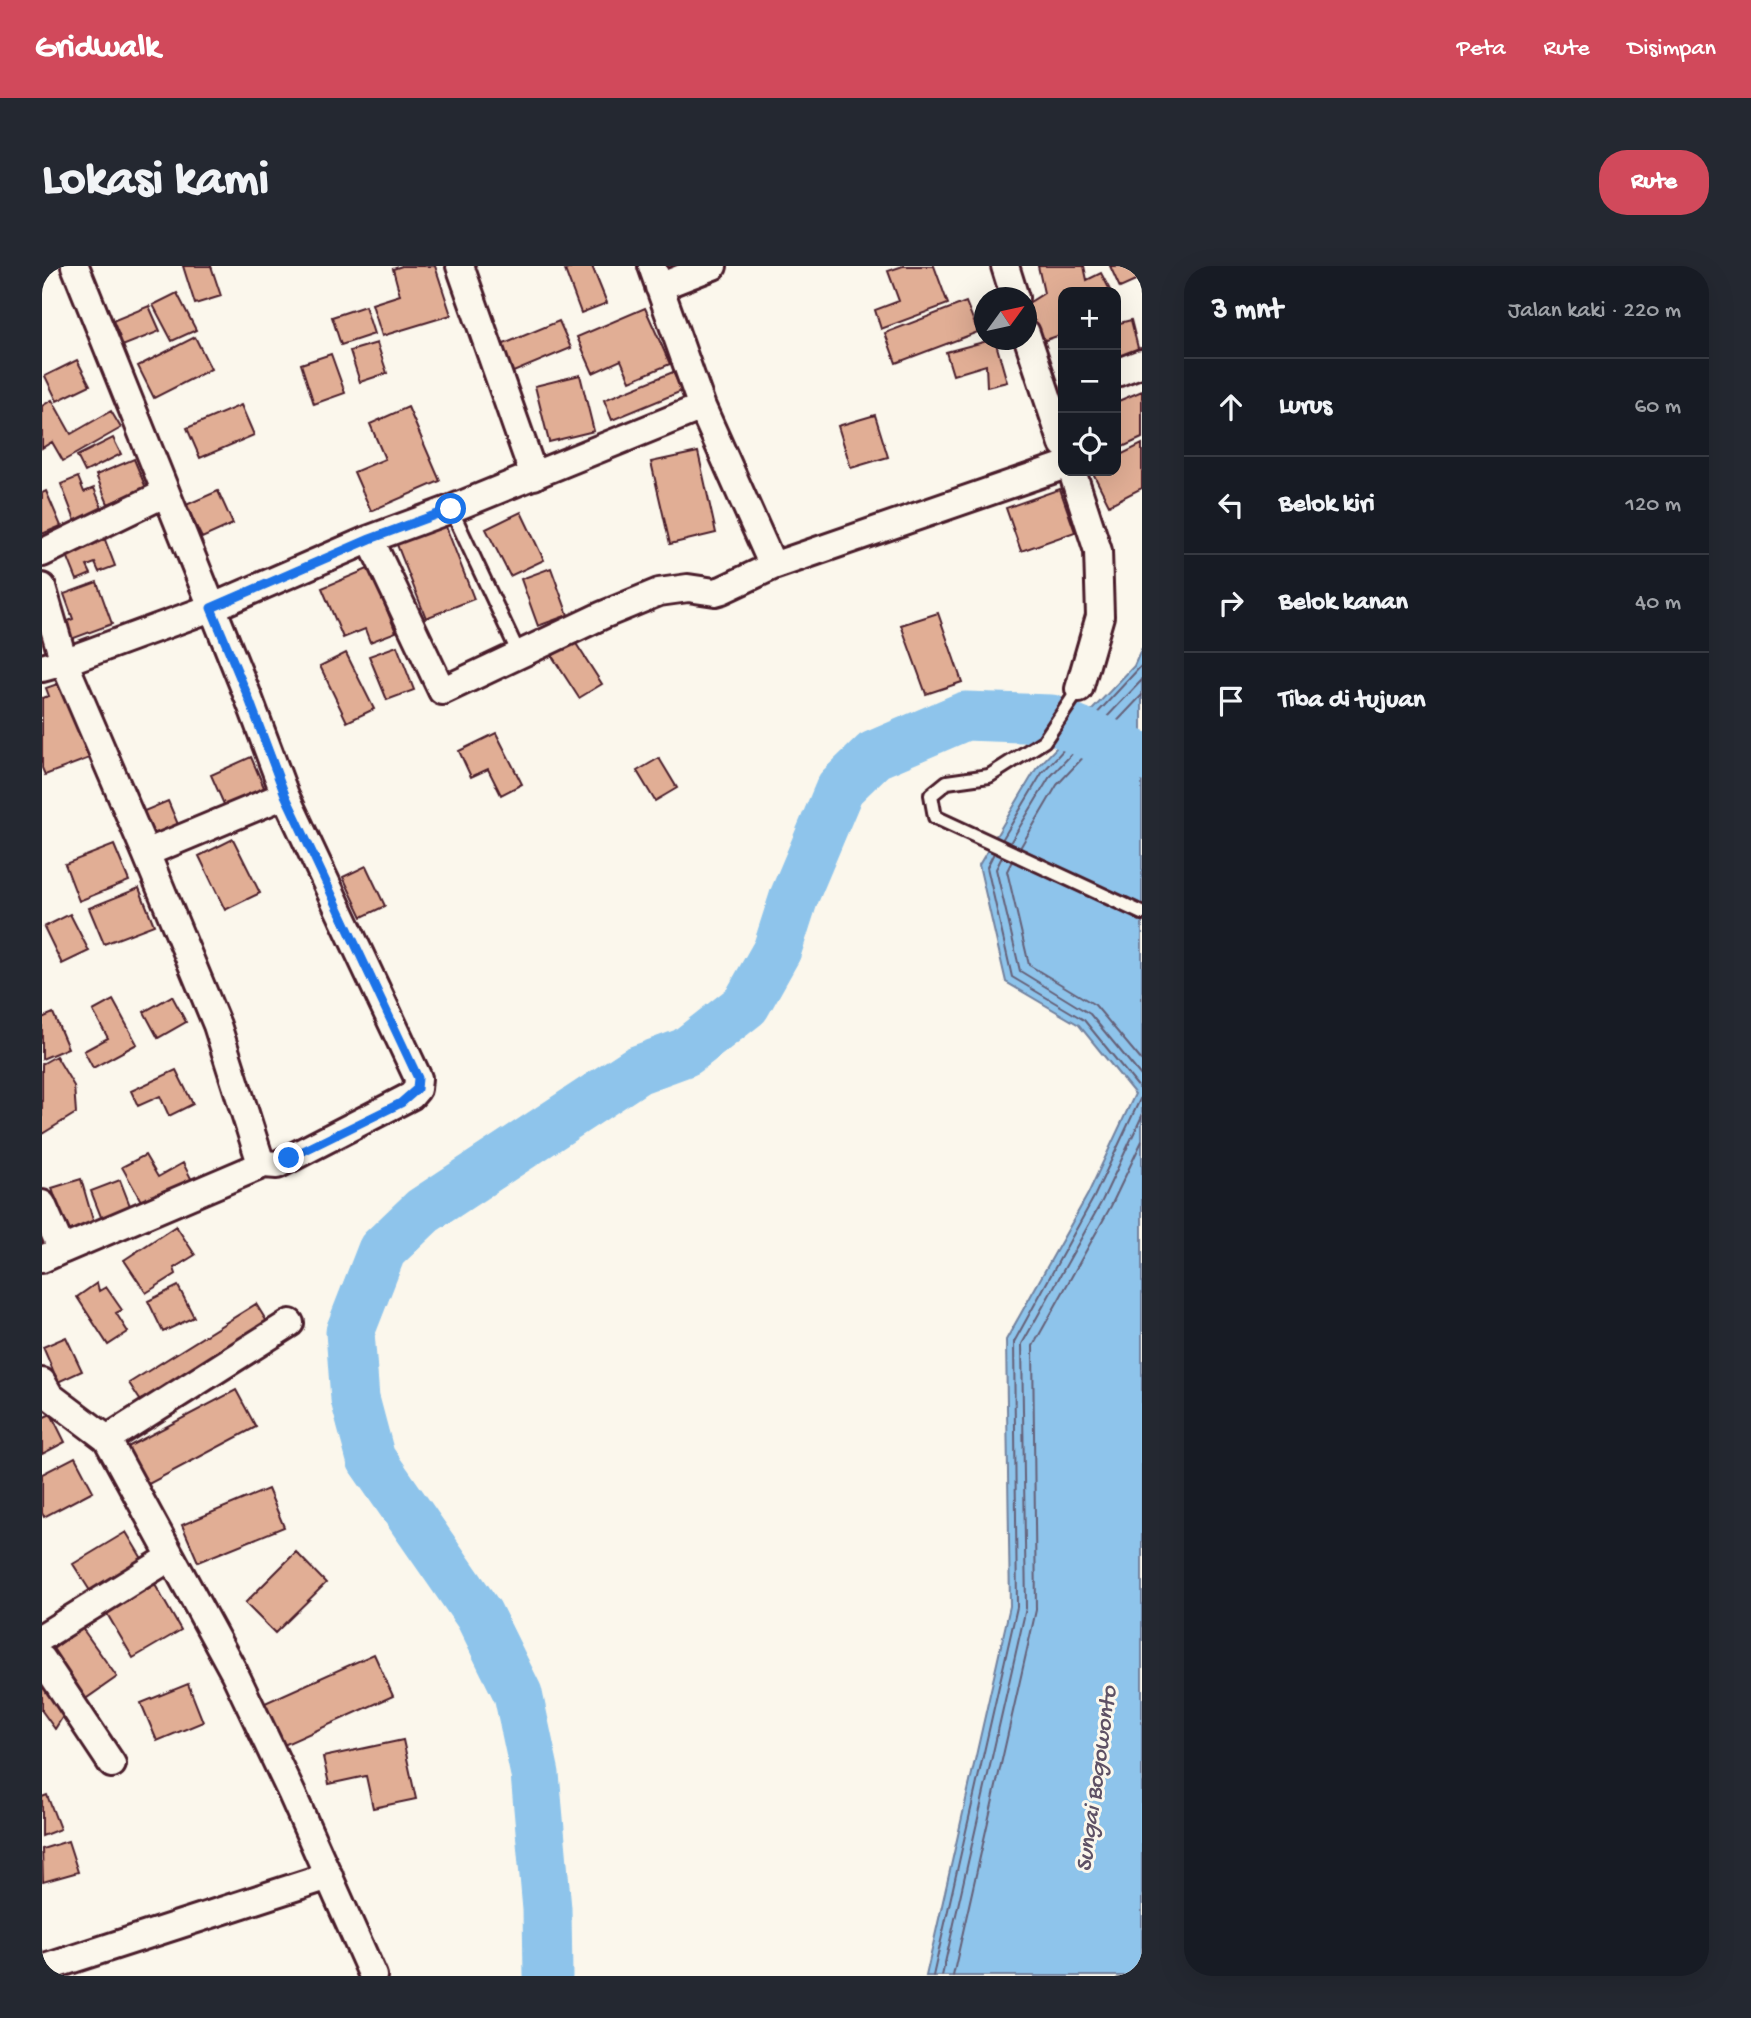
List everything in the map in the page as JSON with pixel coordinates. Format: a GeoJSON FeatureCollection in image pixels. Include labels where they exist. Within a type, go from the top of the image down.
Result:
{"type":"FeatureCollection","features":[{"type":"Feature","properties":{"kind":"street"},"geometry":{"type":"LineString","coordinates":[[42,1204],[52,1254],[264,1164],[277,1165],[401,1103],[417,1089],[418,1078],[285,795],[75,266]]}},
{"type":"Feature","properties":{"kind":"street"},"geometry":{"type":"LineString","coordinates":[[460,266],[534,476]]}},
{"type":"Feature","properties":{"kind":"street"},"geometry":{"type":"LineString","coordinates":[[713,266],[656,277],[702,407],[773,566]]}},
{"type":"Feature","properties":{"kind":"street"},"geometry":{"type":"LineString","coordinates":[[1005,266],[1012,287]]}},
{"type":"Feature","properties":{"kind":"street"},"geometry":{"type":"LineString","coordinates":[[1035,350],[1056,396]]}},
{"type":"Feature","properties":{"kind":"street"},"geometry":{"type":"LineString","coordinates":[[1121,371],[1142,363]]}},
{"type":"Feature","properties":{"kind":"street"},"geometry":{"type":"LineString","coordinates":[[53,665],[211,608],[370,539],[702,407]]}},
{"type":"Feature","properties":{"kind":"street"},"geometry":{"type":"LineString","coordinates":[[370,539],[442,691],[659,592],[688,588],[715,592],[773,566],[1058,468]]}},
{"type":"Feature","properties":{"kind":"street"},"geometry":{"type":"LineString","coordinates":[[1074,476],[1098,551],[1100,616],[1079,689]]}},
{"type":"Feature","properties":{"kind":"street"},"geometry":{"type":"LineString","coordinates":[[42,553],[166,493]]}},
{"type":"Feature","properties":{"kind":"street"},"geometry":{"type":"LineString","coordinates":[[42,587],[53,665],[146,853],[217,1025],[255,1148],[264,1164]]}},
{"type":"Feature","properties":{"kind":"street"},"geometry":{"type":"LineString","coordinates":[[146,853],[285,795]]}},
{"type":"Feature","properties":{"kind":"street"},"geometry":{"type":"LineString","coordinates":[[107,1439],[290,1323]]}},
{"type":"Feature","properties":{"kind":"street"},"geometry":{"type":"LineString","coordinates":[[45,1393],[107,1439],[234,1672],[373,1976]]}},
{"type":"Feature","properties":{"kind":"street"},"geometry":{"type":"LineString","coordinates":[[42,1637],[171,1556]]}},
{"type":"Feature","properties":{"kind":"street"},"geometry":{"type":"LineString","coordinates":[[42,1659],[112,1764]]}},
{"type":"Feature","properties":{"kind":"street"},"geometry":{"type":"LineString","coordinates":[[42,1969],[329,1876]]}},
{"type":"Feature","properties":{"kind":"lane"},"geometry":{"type":"LineString","coordinates":[[451,509],[519,654]]}},
{"type":"Feature","properties":{"kind":"lane"},"geometry":{"type":"LineString","coordinates":[[1079,689],[1044,741],[989,776],[947,782],[931,795],[935,817],[1142,913]]}},
{"type":"Feature","properties":{"kind":"water","name":"Sungai Bogowonto"},"geometry":{"type":"Polygon","coordinates":[[[1142,648],[1142,1976],[926,1976],[1010,1606],[1006,1340],[1088,1194],[1135,1094],[1079,1025],[1006,982],[979,865],[1036,769],[1134,666],[1142,648]]]}},
{"type":"Feature","properties":{"kind":"building"},"geometry":{"type":"Polygon","coordinates":[[[183,266],[211,266],[221,296],[195,304],[183,266]]]}},
{"type":"Feature","properties":{"kind":"building"},"geometry":{"type":"Polygon","coordinates":[[[402,266],[435,266],[451,315],[382,336],[372,304],[400,295],[393,269],[402,266]]]}},
{"type":"Feature","properties":{"kind":"building"},"geometry":{"type":"Polygon","coordinates":[[[576,266],[592,266],[607,303],[581,313],[565,270],[576,266]]]}},
{"type":"Feature","properties":{"kind":"building"},"geometry":{"type":"Polygon","coordinates":[[[903,266],[934,266],[948,304],[881,329],[875,310],[899,301],[888,271],[903,266]]]}},
{"type":"Feature","properties":{"kind":"building"},"geometry":{"type":"Polygon","coordinates":[[[1038,266],[1084,266],[1087,280],[1101,273],[1108,287],[1058,287],[1058,336],[1040,342],[1037,333],[1037,298],[1044,293],[1038,266]]]}},
{"type":"Feature","properties":{"kind":"building"},"geometry":{"type":"Polygon","coordinates":[[[1110,266],[1142,266],[1142,278],[1120,287],[1110,266]]]}},
{"type":"Feature","properties":{"kind":"building"},"geometry":{"type":"Polygon","coordinates":[[[177,293],[196,330],[172,341],[153,305],[177,293]]]}},
{"type":"Feature","properties":{"kind":"building"},"geometry":{"type":"Polygon","coordinates":[[[966,302],[974,322],[974,334],[896,363],[885,333],[966,302]]]}},
{"type":"Feature","properties":{"kind":"building"},"geometry":{"type":"Polygon","coordinates":[[[149,306],[160,331],[120,347],[110,322],[149,306]]]}},
{"type":"Feature","properties":{"kind":"building"},"geometry":{"type":"Polygon","coordinates":[[[365,306],[374,334],[341,345],[332,317],[365,306]]]}},
{"type":"Feature","properties":{"kind":"building"},"geometry":{"type":"Polygon","coordinates":[[[645,308],[670,364],[630,381],[621,360],[593,373],[577,337],[645,308]]]}},
{"type":"Feature","properties":{"kind":"building"},"geometry":{"type":"Polygon","coordinates":[[[1131,320],[1141,360],[1121,365],[1121,323],[1131,320]]]}},
{"type":"Feature","properties":{"kind":"building"},"geometry":{"type":"Polygon","coordinates":[[[559,321],[571,348],[511,373],[499,346],[559,321]]]}},
{"type":"Feature","properties":{"kind":"building"},"geometry":{"type":"Polygon","coordinates":[[[195,337],[211,369],[154,398],[138,366],[195,337]]]}},
{"type":"Feature","properties":{"kind":"building"},"geometry":{"type":"Polygon","coordinates":[[[377,343],[387,373],[360,382],[350,351],[377,343]]]}},
{"type":"Feature","properties":{"kind":"building"},"geometry":{"type":"Polygon","coordinates":[[[974,345],[974,350],[998,350],[1007,382],[987,387],[986,365],[953,375],[946,352],[974,345]]]}},
{"type":"Feature","properties":{"kind":"building"},"geometry":{"type":"Polygon","coordinates":[[[331,354],[345,393],[314,404],[301,364],[331,354]]]}},
{"type":"Feature","properties":{"kind":"building"},"geometry":{"type":"Polygon","coordinates":[[[77,360],[90,385],[57,401],[45,376],[77,360]]]}},
{"type":"Feature","properties":{"kind":"building"},"geometry":{"type":"Polygon","coordinates":[[[673,372],[682,391],[612,420],[604,400],[673,372]]]}},
{"type":"Feature","properties":{"kind":"building"},"geometry":{"type":"Polygon","coordinates":[[[580,375],[594,431],[549,442],[535,386],[580,375]]]}},
{"type":"Feature","properties":{"kind":"building"},"geometry":{"type":"Polygon","coordinates":[[[1142,391],[1142,438],[1121,448],[1121,413],[1121,400],[1142,391]]]}},
{"type":"Feature","properties":{"kind":"building"},"geometry":{"type":"Polygon","coordinates":[[[52,400],[71,434],[111,411],[121,428],[63,461],[52,442],[42,448],[42,406],[52,400]]]}},
{"type":"Feature","properties":{"kind":"building"},"geometry":{"type":"Polygon","coordinates":[[[241,405],[254,435],[200,458],[187,428],[241,405]]]}},
{"type":"Feature","properties":{"kind":"building"},"geometry":{"type":"Polygon","coordinates":[[[408,407],[440,481],[371,511],[354,472],[385,459],[370,424],[408,407]]]}},
{"type":"Feature","properties":{"kind":"building"},"geometry":{"type":"Polygon","coordinates":[[[875,415],[888,457],[851,468],[838,426],[875,415]]]}},
{"type":"Feature","properties":{"kind":"building"},"geometry":{"type":"Polygon","coordinates":[[[113,438],[121,454],[85,472],[77,456],[113,438]]]}},
{"type":"Feature","properties":{"kind":"building"},"geometry":{"type":"Polygon","coordinates":[[[1142,444],[1142,488],[1109,505],[1094,476],[1121,476],[1121,454],[1142,444]]]}},
{"type":"Feature","properties":{"kind":"building"},"geometry":{"type":"Polygon","coordinates":[[[698,452],[716,533],[670,544],[651,462],[698,452]]]}},
{"type":"Feature","properties":{"kind":"building"},"geometry":{"type":"Polygon","coordinates":[[[134,459],[146,488],[108,504],[96,475],[134,459]]]}},
{"type":"Feature","properties":{"kind":"building"},"geometry":{"type":"Polygon","coordinates":[[[78,477],[84,492],[94,488],[104,513],[76,523],[61,484],[78,477]]]}},
{"type":"Feature","properties":{"kind":"building"},"geometry":{"type":"Polygon","coordinates":[[[1060,489],[1075,532],[1021,551],[1006,508],[1060,489]]]}},
{"type":"Feature","properties":{"kind":"building"},"geometry":{"type":"Polygon","coordinates":[[[46,491],[61,526],[42,534],[42,493],[46,491]]]}},
{"type":"Feature","properties":{"kind":"building"},"geometry":{"type":"Polygon","coordinates":[[[218,491],[233,524],[202,538],[186,505],[218,491]]]}},
{"type":"Feature","properties":{"kind":"building"},"geometry":{"type":"Polygon","coordinates":[[[521,512],[544,560],[510,576],[486,529],[521,512]]]}},
{"type":"Feature","properties":{"kind":"building"},"geometry":{"type":"Polygon","coordinates":[[[445,524],[474,599],[426,618],[396,542],[445,524]]]}},
{"type":"Feature","properties":{"kind":"building"},"geometry":{"type":"Polygon","coordinates":[[[102,532],[115,566],[99,572],[95,563],[87,566],[91,574],[77,580],[63,545],[102,532]]]}},
{"type":"Feature","properties":{"kind":"building"},"geometry":{"type":"Polygon","coordinates":[[[370,568],[396,632],[370,642],[365,629],[343,638],[322,588],[370,568]]]}},
{"type":"Feature","properties":{"kind":"building"},"geometry":{"type":"Polygon","coordinates":[[[551,568],[568,615],[538,626],[521,579],[551,568]]]}},
{"type":"Feature","properties":{"kind":"building"},"geometry":{"type":"Polygon","coordinates":[[[97,582],[112,624],[66,641],[61,624],[73,619],[64,594],[97,582]]]}},
{"type":"Feature","properties":{"kind":"building"},"geometry":{"type":"Polygon","coordinates":[[[938,613],[962,682],[926,694],[901,625],[938,613]]]}},
{"type":"Feature","properties":{"kind":"building"},"geometry":{"type":"Polygon","coordinates":[[[575,642],[602,684],[579,698],[552,656],[575,642]]]}},
{"type":"Feature","properties":{"kind":"building"},"geometry":{"type":"Polygon","coordinates":[[[397,646],[414,690],[387,700],[369,656],[397,646]]]}},
{"type":"Feature","properties":{"kind":"building"},"geometry":{"type":"Polygon","coordinates":[[[346,653],[374,709],[347,722],[320,666],[346,653]]]}},
{"type":"Feature","properties":{"kind":"building"},"geometry":{"type":"Polygon","coordinates":[[[63,682],[100,754],[45,775],[42,768],[42,698],[49,696],[46,688],[63,682]]]}},
{"type":"Feature","properties":{"kind":"building"},"geometry":{"type":"Polygon","coordinates":[[[496,733],[522,784],[501,795],[488,769],[471,777],[459,751],[496,733]]]}},
{"type":"Feature","properties":{"kind":"building"},"geometry":{"type":"Polygon","coordinates":[[[251,757],[266,792],[226,809],[211,775],[251,757]]]}},
{"type":"Feature","properties":{"kind":"building"},"geometry":{"type":"Polygon","coordinates":[[[659,758],[677,788],[655,801],[637,771],[659,758]]]}},
{"type":"Feature","properties":{"kind":"building"},"geometry":{"type":"Polygon","coordinates":[[[168,801],[180,829],[149,843],[137,814],[168,801]]]}},
{"type":"Feature","properties":{"kind":"building"},"geometry":{"type":"Polygon","coordinates":[[[233,839],[260,893],[225,910],[199,856],[233,839]]]}},
{"type":"Feature","properties":{"kind":"building"},"geometry":{"type":"Polygon","coordinates":[[[114,845],[129,881],[79,901],[65,864],[114,845]]]}},
{"type":"Feature","properties":{"kind":"building"},"geometry":{"type":"Polygon","coordinates":[[[366,866],[385,906],[362,917],[343,877],[366,866]]]}},
{"type":"Feature","properties":{"kind":"building"},"geometry":{"type":"Polygon","coordinates":[[[139,888],[154,925],[104,944],[89,908],[139,888]]]}},
{"type":"Feature","properties":{"kind":"building"},"geometry":{"type":"Polygon","coordinates":[[[70,914],[89,951],[62,964],[44,927],[70,914]]]}},
{"type":"Feature","properties":{"kind":"building"},"geometry":{"type":"Polygon","coordinates":[[[172,996],[186,1022],[158,1038],[144,1012],[172,996]]]}},
{"type":"Feature","properties":{"kind":"building"},"geometry":{"type":"Polygon","coordinates":[[[113,1000],[137,1044],[93,1068],[84,1051],[108,1038],[93,1011],[113,1000]]]}},
{"type":"Feature","properties":{"kind":"building"},"geometry":{"type":"Polygon","coordinates":[[[53,1013],[68,1048],[42,1059],[42,1018],[53,1013]]]}},
{"type":"Feature","properties":{"kind":"building"},"geometry":{"type":"Polygon","coordinates":[[[56,1056],[74,1086],[76,1113],[42,1134],[42,1064],[56,1056]]]}},
{"type":"Feature","properties":{"kind":"building"},"geometry":{"type":"Polygon","coordinates":[[[176,1070],[193,1104],[169,1116],[160,1096],[138,1106],[131,1091],[176,1070]]]}},
{"type":"Feature","properties":{"kind":"building"},"geometry":{"type":"Polygon","coordinates":[[[145,1155],[158,1177],[183,1163],[194,1184],[146,1210],[122,1167],[145,1155]]]}},
{"type":"Feature","properties":{"kind":"building"},"geometry":{"type":"Polygon","coordinates":[[[81,1179],[97,1234],[69,1243],[52,1188],[81,1179]]]}},
{"type":"Feature","properties":{"kind":"building"},"geometry":{"type":"Polygon","coordinates":[[[120,1180],[134,1216],[105,1227],[91,1191],[120,1180]]]}},
{"type":"Feature","properties":{"kind":"building"},"geometry":{"type":"Polygon","coordinates":[[[176,1226],[195,1255],[174,1268],[176,1274],[146,1293],[124,1260],[176,1226]]]}},
{"type":"Feature","properties":{"kind":"building"},"geometry":{"type":"Polygon","coordinates":[[[97,1283],[99,1291],[106,1287],[122,1310],[116,1313],[128,1332],[108,1345],[77,1297],[97,1283]]]}},
{"type":"Feature","properties":{"kind":"building"},"geometry":{"type":"Polygon","coordinates":[[[178,1286],[194,1317],[163,1332],[148,1301],[178,1286]]]}},
{"type":"Feature","properties":{"kind":"building"},"geometry":{"type":"Polygon","coordinates":[[[256,1304],[269,1325],[142,1403],[129,1383],[256,1304]]]}},
{"type":"Feature","properties":{"kind":"building"},"geometry":{"type":"Polygon","coordinates":[[[66,1337],[82,1371],[58,1382],[43,1347],[66,1337]]]}},
{"type":"Feature","properties":{"kind":"building"},"geometry":{"type":"Polygon","coordinates":[[[236,1390],[256,1427],[143,1487],[122,1450],[236,1390]]]}},
{"type":"Feature","properties":{"kind":"building"},"geometry":{"type":"Polygon","coordinates":[[[51,1414],[65,1442],[42,1454],[42,1418],[51,1414]]]}},
{"type":"Feature","properties":{"kind":"building"},"geometry":{"type":"Polygon","coordinates":[[[75,1457],[93,1491],[44,1517],[42,1474],[75,1457]]]}},
{"type":"Feature","properties":{"kind":"building"},"geometry":{"type":"Polygon","coordinates":[[[268,1489],[284,1527],[198,1562],[182,1525],[268,1489]]]}},
{"type":"Feature","properties":{"kind":"building"},"geometry":{"type":"Polygon","coordinates":[[[126,1532],[144,1562],[92,1594],[73,1564],[126,1532]]]}},
{"type":"Feature","properties":{"kind":"building"},"geometry":{"type":"Polygon","coordinates":[[[296,1552],[326,1583],[275,1633],[245,1603],[296,1552]]]}},
{"type":"Feature","properties":{"kind":"building"},"geometry":{"type":"Polygon","coordinates":[[[154,1583],[181,1630],[133,1658],[106,1612],[154,1583]]]}},
{"type":"Feature","properties":{"kind":"building"},"geometry":{"type":"Polygon","coordinates":[[[82,1628],[117,1677],[84,1700],[49,1652],[82,1628]]]}},
{"type":"Feature","properties":{"kind":"building"},"geometry":{"type":"Polygon","coordinates":[[[374,1654],[393,1696],[284,1745],[265,1703],[374,1654]]]}},
{"type":"Feature","properties":{"kind":"building"},"geometry":{"type":"Polygon","coordinates":[[[42,1682],[65,1713],[55,1729],[42,1711],[42,1682]]]}},
{"type":"Feature","properties":{"kind":"building"},"geometry":{"type":"Polygon","coordinates":[[[188,1684],[203,1722],[157,1741],[141,1703],[188,1684]]]}},
{"type":"Feature","properties":{"kind":"building"},"geometry":{"type":"Polygon","coordinates":[[[403,1740],[416,1799],[373,1808],[366,1776],[329,1784],[323,1757],[403,1740]]]}},
{"type":"Feature","properties":{"kind":"building"},"geometry":{"type":"Polygon","coordinates":[[[47,1795],[60,1829],[42,1836],[42,1797],[47,1795]]]}},
{"type":"Feature","properties":{"kind":"building"},"geometry":{"type":"Polygon","coordinates":[[[68,1841],[78,1872],[43,1882],[42,1849],[68,1841]]]}},
{"type":"Feature","properties":{"kind":"waterway"},"geometry":{"type":"LineString","coordinates":[[548,1976],[547,1909],[535,1774],[518,1694],[479,1615],[371,1459],[355,1399],[350,1332],[382,1250],[423,1211],[637,1070],[686,1052],[746,1005],[777,950],[794,897],[840,788],[874,755],[965,716],[1051,719],[1142,757]]}},
{"type":"Feature","properties":{"kind":"route"},"geometry":{"type":"LineString","coordinates":[[289,1158],[401,1103],[417,1089],[418,1078],[285,795],[211,608],[370,539],[451,509]]}}]}
